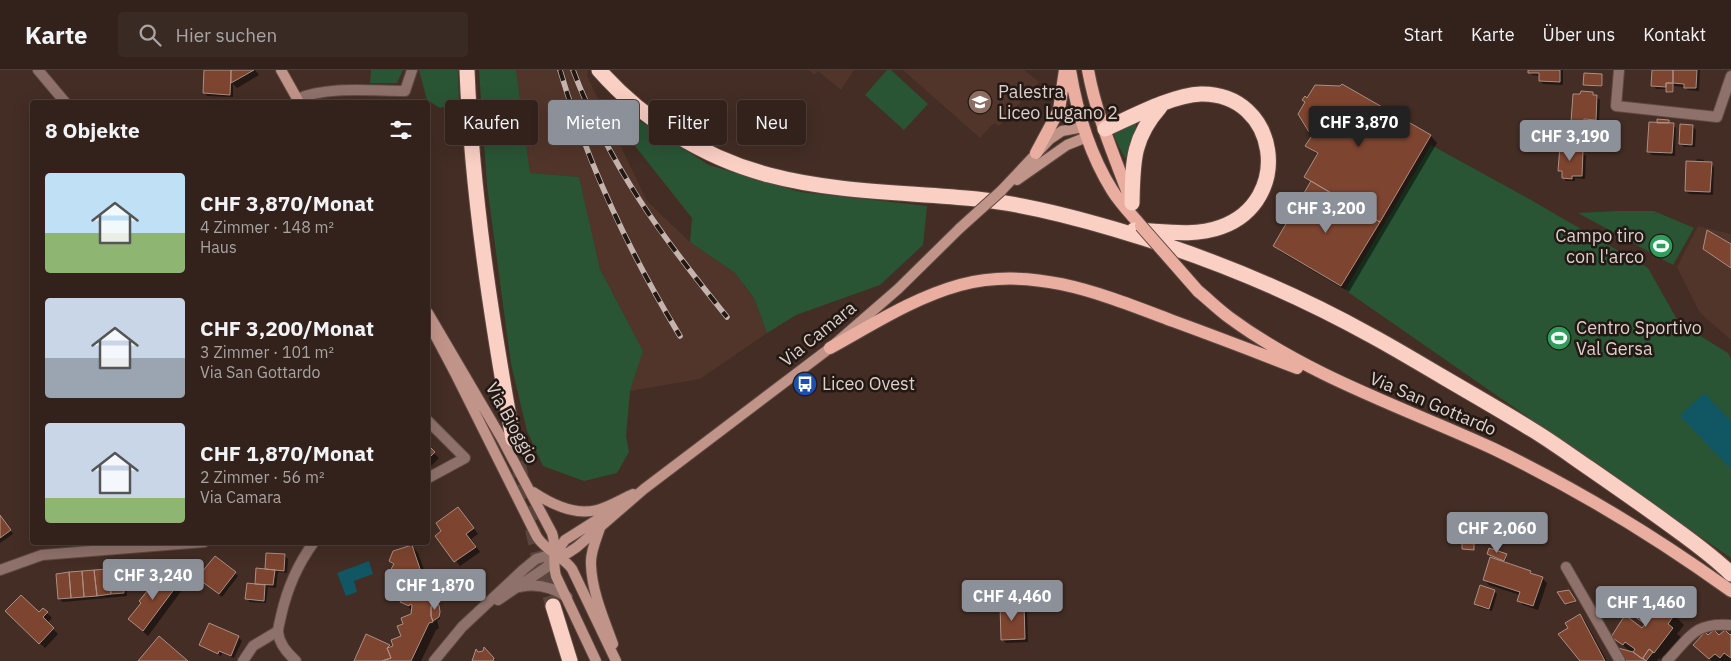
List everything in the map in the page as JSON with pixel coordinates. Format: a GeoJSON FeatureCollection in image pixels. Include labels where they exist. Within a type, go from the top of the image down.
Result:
{"type":"FeatureCollection","features":[{"type":"Feature","properties":{"kind":"highway"},"geometry":{"type":"LineString","coordinates":[[468,70],[474,172],[482,251],[513,439]]}},
{"type":"Feature","properties":{"kind":"highway"},"geometry":{"type":"LineString","coordinates":[[599,70],[646,114],[685,140],[730,162],[770,175],[816,185],[981,200],[1076,218],[1115,229],[1220,265],[1272,287],[1371,335],[1539,434],[1670,525],[1731,574]]}},
{"type":"Feature","properties":{"kind":"highway"},"geometry":{"type":"LineString","coordinates":[[1105,129],[1183,97],[1203,94],[1224,98],[1241,107],[1260,128],[1267,145],[1269,166],[1261,195],[1248,211],[1232,222],[1198,232],[1115,229]]}},
{"type":"Feature","properties":{"kind":"highway"},"geometry":{"type":"LineString","coordinates":[[1132,203],[1134,158],[1138,139],[1162,105]]}},
{"type":"Feature","properties":{"kind":"highway"},"geometry":{"type":"LineString","coordinates":[[553,606],[570,661]]}},
{"type":"Feature","properties":{"kind":"main road"},"geometry":{"type":"LineString","coordinates":[[281,70],[297,100]]}},
{"type":"Feature","properties":{"kind":"main road"},"geometry":{"type":"LineString","coordinates":[[1036,153],[1059,110],[1065,70]]}},
{"type":"Feature","properties":{"kind":"main road","name":"Via San Gottardo"},"geometry":{"type":"LineString","coordinates":[[1070,70],[1085,132],[1102,172],[1113,191],[1198,291],[1229,318],[1254,335],[1315,370],[1362,393],[1494,449],[1590,499],[1658,540],[1731,591]]}},
{"type":"Feature","properties":{"kind":"main road","name":"Via San Gottardo"},"geometry":{"type":"LineString","coordinates":[[1088,70],[1091,86],[1105,129],[1141,226]]}},
{"type":"Feature","properties":{"kind":"main road"},"geometry":{"type":"LineString","coordinates":[[1085,132],[1105,129]]}},
{"type":"Feature","properties":{"kind":"main road","name":"Via Camara"},"geometry":{"type":"LineString","coordinates":[[1002,191],[1050,139],[1062,131],[1085,132]]}},
{"type":"Feature","properties":{"kind":"main road","name":"Via Camara"},"geometry":{"type":"LineString","coordinates":[[554,555],[568,552],[644,489],[830,348],[898,288],[960,228],[1002,191],[1085,132]]}},
{"type":"Feature","properties":{"kind":"main road"},"geometry":{"type":"LineString","coordinates":[[830,348],[913,302],[938,292],[990,279],[1034,280],[1075,286],[1120,301],[1362,393]]}},
{"type":"Feature","properties":{"kind":"main road","name":"Via Bioggio"},"geometry":{"type":"LineString","coordinates":[[430,316],[469,380],[552,533],[556,576],[596,661]]}},
{"type":"Feature","properties":{"kind":"main road","name":"Via Bioggio"},"geometry":{"type":"LineString","coordinates":[[430,326],[537,537],[542,546],[564,560],[572,569],[616,661]]}},
{"type":"Feature","properties":{"kind":"main road"},"geometry":{"type":"LineString","coordinates":[[530,490],[548,502],[562,508],[570,510],[596,510],[644,489]]}},
{"type":"Feature","properties":{"kind":"main road","name":"Via Camara"},"geometry":{"type":"LineString","coordinates":[[554,555],[565,540],[644,489]]}},
{"type":"Feature","properties":{"kind":"main road"},"geometry":{"type":"LineString","coordinates":[[600,527],[592,552],[591,564],[596,592],[620,661]]}},
{"type":"Feature","properties":{"kind":"street"},"geometry":{"type":"LineString","coordinates":[[38,70],[64,100]]}},
{"type":"Feature","properties":{"kind":"street"},"geometry":{"type":"LineString","coordinates":[[400,100],[412,70]]}},
{"type":"Feature","properties":{"kind":"street"},"geometry":{"type":"LineString","coordinates":[[1619,70],[1616,106],[1717,117],[1731,76]]}},
{"type":"Feature","properties":{"kind":"street"},"geometry":{"type":"LineString","coordinates":[[299,100],[307,94],[328,91],[405,91]]}},
{"type":"Feature","properties":{"kind":"street"},"geometry":{"type":"LineString","coordinates":[[430,423],[465,458],[430,477]]}},
{"type":"Feature","properties":{"kind":"street"},"geometry":{"type":"LineString","coordinates":[[0,570],[42,555],[167,545]]}},
{"type":"Feature","properties":{"kind":"street"},"geometry":{"type":"LineString","coordinates":[[296,661],[287,653],[278,631],[284,602],[290,585],[298,566],[312,545]]}},
{"type":"Feature","properties":{"kind":"street","name":"Via Camara"},"geometry":{"type":"LineString","coordinates":[[474,615],[547,567],[554,555]]}},
{"type":"Feature","properties":{"kind":"street","name":"Via Camara"},"geometry":{"type":"LineString","coordinates":[[434,661],[448,642],[474,615],[536,559],[554,555]]}},
{"type":"Feature","properties":{"kind":"street"},"geometry":{"type":"LineString","coordinates":[[1566,567],[1620,661]]}},
{"type":"Feature","properties":{"kind":"street"},"geometry":{"type":"LineString","coordinates":[[516,588],[529,585],[542,586],[555,590],[567,597]]}},
{"type":"Feature","properties":{"kind":"street"},"geometry":{"type":"LineString","coordinates":[[1667,661],[1696,630],[1703,626],[1731,624]]}},
{"type":"Feature","properties":{"kind":"street"},"geometry":{"type":"LineString","coordinates":[[242,661],[253,646],[278,631]]}},
{"type":"Feature","properties":{"kind":"shaded area"},"geometry":{"type":"Polygon","coordinates":[[[516,70],[588,70],[587,76],[599,100],[548,100],[548,145],[620,145],[647,201],[690,242],[735,273],[754,298],[767,333],[700,379],[630,391],[643,351],[600,269],[579,177],[530,173],[526,145],[538,145],[538,100],[520,100],[516,70]]]}},
{"type":"Feature","properties":{"kind":"shaded area"},"geometry":{"type":"Polygon","coordinates":[[[809,70],[854,70],[841,90],[818,71],[814,75],[809,70]]]}},
{"type":"Feature","properties":{"kind":"shaded area","name":"Palestra Liceo Lugano 2"},"geometry":{"type":"Polygon","coordinates":[[[903,70],[1024,70],[1039,82],[999,126],[994,123],[980,138],[903,70]]]}},
{"type":"Feature","properties":{"kind":"shaded area"},"geometry":{"type":"Polygon","coordinates":[[[1698,226],[1731,234],[1731,340],[1700,313],[1677,267],[1698,226]]]}},
{"type":"Feature","properties":{"kind":"green space"},"geometry":{"type":"Polygon","coordinates":[[[371,70],[403,70],[397,83],[370,83],[371,70]]]}},
{"type":"Feature","properties":{"kind":"green space"},"geometry":{"type":"Polygon","coordinates":[[[419,70],[458,70],[459,100],[445,100],[445,107],[440,108],[430,100],[427,100],[419,70]]]}},
{"type":"Feature","properties":{"kind":"green space"},"geometry":{"type":"Polygon","coordinates":[[[479,70],[516,70],[520,100],[481,100],[479,70]]]}},
{"type":"Feature","properties":{"kind":"green space"},"geometry":{"type":"Polygon","coordinates":[[[887,70],[891,70],[928,104],[904,130],[865,95],[887,70]]]}},
{"type":"Feature","properties":{"kind":"green space"},"geometry":{"type":"Polygon","coordinates":[[[639,121],[649,127],[649,145],[678,145],[709,165],[800,192],[927,206],[923,245],[880,285],[796,315],[767,333],[754,298],[735,273],[690,242],[692,218],[634,145],[639,145],[639,121]]]}},
{"type":"Feature","properties":{"kind":"green space"},"geometry":{"type":"Polygon","coordinates":[[[1136,124],[1136,127],[1125,159],[1114,136],[1115,133],[1136,124]]]}},
{"type":"Feature","properties":{"kind":"green space"},"geometry":{"type":"Polygon","coordinates":[[[484,145],[526,145],[530,173],[579,177],[600,269],[643,351],[630,391],[626,436],[629,452],[617,473],[584,481],[543,466],[527,431],[511,364],[487,185],[484,145]]]}},
{"type":"Feature","properties":{"kind":"green space","name":"Centro Sportivo Val Gersa"},"geometry":{"type":"Polygon","coordinates":[[[1431,145],[1648,268],[1679,323],[1728,353],[1731,359],[1731,558],[1345,290],[1431,145]]]}},
{"type":"Feature","properties":{"kind":"green space","name":"Campo tiro con l'arco"},"geometry":{"type":"Polygon","coordinates":[[[1654,211],[1694,228],[1673,265],[1578,213],[1654,211]]]}},
{"type":"Feature","properties":{"kind":"water"},"geometry":{"type":"Polygon","coordinates":[[[1704,393],[1731,421],[1731,465],[1729,467],[1680,416],[1704,393]]]}},
{"type":"Feature","properties":{"kind":"water"},"geometry":{"type":"Polygon","coordinates":[[[369,561],[373,574],[354,581],[357,592],[346,596],[337,573],[369,561]]]}},
{"type":"Feature","properties":{"kind":"building"},"geometry":{"type":"Polygon","coordinates":[[[204,70],[231,70],[230,95],[203,93],[204,70]]]}},
{"type":"Feature","properties":{"kind":"building"},"geometry":{"type":"Polygon","coordinates":[[[231,70],[254,70],[231,83],[231,70]]]}},
{"type":"Feature","properties":{"kind":"building"},"geometry":{"type":"Polygon","coordinates":[[[1528,70],[1560,70],[1560,82],[1539,81],[1539,73],[1528,73],[1528,70]]]}},
{"type":"Feature","properties":{"kind":"building"},"geometry":{"type":"Polygon","coordinates":[[[1652,70],[1673,70],[1673,83],[1666,83],[1666,87],[1651,86],[1652,70]]]}},
{"type":"Feature","properties":{"kind":"building"},"geometry":{"type":"Polygon","coordinates":[[[1673,70],[1697,70],[1696,88],[1684,88],[1684,84],[1673,83],[1673,70]]]}},
{"type":"Feature","properties":{"kind":"building"},"geometry":{"type":"Polygon","coordinates":[[[1584,73],[1602,74],[1602,86],[1583,85],[1584,73]]]}},
{"type":"Feature","properties":{"kind":"building"},"geometry":{"type":"Polygon","coordinates":[[[1666,83],[1673,83],[1673,92],[1666,92],[1666,83]]]}},
{"type":"Feature","properties":{"kind":"building"},"geometry":{"type":"Polygon","coordinates":[[[1342,84],[1431,135],[1380,222],[1304,177],[1318,153],[1305,146],[1313,134],[1309,132],[1298,114],[1305,102],[1302,100],[1305,96],[1307,98],[1315,85],[1340,86],[1342,84]]]}},
{"type":"Feature","properties":{"kind":"building"},"geometry":{"type":"Polygon","coordinates":[[[1581,91],[1593,92],[1593,95],[1597,95],[1596,120],[1584,119],[1584,123],[1571,122],[1573,94],[1580,94],[1581,91]]]}},
{"type":"Feature","properties":{"kind":"building"},"geometry":{"type":"Polygon","coordinates":[[[1657,119],[1669,120],[1669,123],[1657,123],[1657,119]]]}},
{"type":"Feature","properties":{"kind":"building"},"geometry":{"type":"Polygon","coordinates":[[[1649,122],[1674,123],[1672,153],[1647,152],[1649,122]]]}},
{"type":"Feature","properties":{"kind":"building"},"geometry":{"type":"Polygon","coordinates":[[[1680,124],[1693,125],[1692,145],[1679,144],[1680,124]]]}},
{"type":"Feature","properties":{"kind":"building"},"geometry":{"type":"Polygon","coordinates":[[[1560,145],[1577,146],[1577,151],[1583,151],[1582,176],[1572,176],[1572,179],[1562,178],[1562,171],[1558,171],[1560,145]]]}},
{"type":"Feature","properties":{"kind":"building"},"geometry":{"type":"Polygon","coordinates":[[[1686,161],[1712,162],[1710,192],[1685,191],[1686,161]]]}},
{"type":"Feature","properties":{"kind":"building"},"geometry":{"type":"Polygon","coordinates":[[[1311,181],[1380,222],[1341,286],[1273,246],[1311,181]]]}},
{"type":"Feature","properties":{"kind":"building"},"geometry":{"type":"Polygon","coordinates":[[[1707,230],[1731,244],[1731,268],[1703,249],[1707,230]]]}},
{"type":"Feature","properties":{"kind":"building"},"geometry":{"type":"Polygon","coordinates":[[[430,447],[435,452],[430,457],[430,447]]]}},
{"type":"Feature","properties":{"kind":"building"},"geometry":{"type":"Polygon","coordinates":[[[458,507],[474,528],[466,534],[476,547],[454,562],[435,536],[441,531],[436,523],[458,507]]]}},
{"type":"Feature","properties":{"kind":"building"},"geometry":{"type":"Polygon","coordinates":[[[0,515],[11,530],[0,538],[0,515]]]}},
{"type":"Feature","properties":{"kind":"building"},"geometry":{"type":"Polygon","coordinates":[[[1462,540],[1474,541],[1474,550],[1462,549],[1462,540]]]}},
{"type":"Feature","properties":{"kind":"building"},"geometry":{"type":"Polygon","coordinates":[[[412,545],[430,599],[434,601],[431,607],[433,622],[429,623],[411,661],[382,661],[391,658],[387,648],[393,646],[391,640],[401,636],[397,626],[403,624],[401,618],[411,614],[412,605],[410,604],[409,606],[400,602],[404,595],[399,592],[404,582],[394,578],[397,572],[391,569],[394,564],[389,561],[393,551],[412,545]]]}},
{"type":"Feature","properties":{"kind":"building"},"geometry":{"type":"Polygon","coordinates":[[[1489,548],[1507,554],[1504,561],[1487,554],[1489,548]]]}},
{"type":"Feature","properties":{"kind":"building"},"geometry":{"type":"Polygon","coordinates":[[[266,553],[285,554],[284,571],[265,569],[266,553]]]}},
{"type":"Feature","properties":{"kind":"building"},"geometry":{"type":"Polygon","coordinates":[[[215,556],[236,572],[219,594],[197,578],[215,556]]]}},
{"type":"Feature","properties":{"kind":"building"},"geometry":{"type":"Polygon","coordinates":[[[1490,557],[1543,577],[1533,606],[1517,601],[1520,592],[1483,580],[1490,557]]]}},
{"type":"Feature","properties":{"kind":"building"},"geometry":{"type":"Polygon","coordinates":[[[122,567],[124,593],[111,594],[108,569],[122,567]]]}},
{"type":"Feature","properties":{"kind":"building"},"geometry":{"type":"Polygon","coordinates":[[[256,568],[275,570],[273,585],[255,584],[256,568]]]}},
{"type":"Feature","properties":{"kind":"building"},"geometry":{"type":"Polygon","coordinates":[[[108,569],[111,594],[97,596],[94,570],[108,569]]]}},
{"type":"Feature","properties":{"kind":"building"},"geometry":{"type":"Polygon","coordinates":[[[94,570],[97,596],[84,597],[82,571],[94,570]]]}},
{"type":"Feature","properties":{"kind":"building"},"geometry":{"type":"Polygon","coordinates":[[[82,571],[84,597],[71,598],[69,572],[82,571]]]}},
{"type":"Feature","properties":{"kind":"building"},"geometry":{"type":"Polygon","coordinates":[[[69,572],[71,598],[58,599],[56,574],[69,572]]]}},
{"type":"Feature","properties":{"kind":"building"},"geometry":{"type":"Polygon","coordinates":[[[163,572],[178,584],[143,631],[128,619],[141,603],[139,601],[163,572]]]}},
{"type":"Feature","properties":{"kind":"building"},"geometry":{"type":"Polygon","coordinates":[[[247,583],[265,585],[264,601],[245,599],[247,583]]]}},
{"type":"Feature","properties":{"kind":"building"},"geometry":{"type":"Polygon","coordinates":[[[1480,585],[1495,590],[1489,609],[1474,604],[1480,585]]]}},
{"type":"Feature","properties":{"kind":"building"},"geometry":{"type":"Polygon","coordinates":[[[1569,590],[1576,601],[1565,604],[1557,592],[1569,590]]]}},
{"type":"Feature","properties":{"kind":"building"},"geometry":{"type":"Polygon","coordinates":[[[21,595],[39,612],[43,608],[48,612],[43,617],[54,628],[39,644],[5,611],[21,595]]]}},
{"type":"Feature","properties":{"kind":"building"},"geometry":{"type":"Polygon","coordinates":[[[1649,595],[1675,614],[1668,624],[1673,628],[1654,653],[1649,649],[1642,659],[1633,652],[1635,649],[1625,642],[1623,645],[1611,637],[1625,615],[1642,628],[1645,624],[1634,616],[1649,595]]]}},
{"type":"Feature","properties":{"kind":"building"},"geometry":{"type":"Polygon","coordinates":[[[434,601],[439,605],[440,612],[439,617],[433,621],[431,607],[434,601]]]}},
{"type":"Feature","properties":{"kind":"building"},"geometry":{"type":"Polygon","coordinates":[[[1024,604],[1025,639],[1001,640],[1000,605],[1024,604]]]}},
{"type":"Feature","properties":{"kind":"building"},"geometry":{"type":"Polygon","coordinates":[[[1580,614],[1605,661],[1580,661],[1558,634],[1568,628],[1565,623],[1580,614]]]}},
{"type":"Feature","properties":{"kind":"building"},"geometry":{"type":"Polygon","coordinates":[[[209,623],[239,636],[231,656],[219,651],[218,654],[199,645],[209,623]]]}},
{"type":"Feature","properties":{"kind":"building"},"geometry":{"type":"Polygon","coordinates":[[[1714,630],[1719,635],[1725,630],[1731,634],[1731,658],[1724,653],[1720,658],[1715,654],[1709,659],[1693,645],[1705,632],[1708,635],[1714,630]]]}},
{"type":"Feature","properties":{"kind":"building"},"geometry":{"type":"Polygon","coordinates":[[[366,634],[390,645],[387,648],[391,658],[382,661],[354,661],[366,634]]]}},
{"type":"Feature","properties":{"kind":"building"},"geometry":{"type":"Polygon","coordinates":[[[159,636],[188,661],[138,661],[159,636]]]}},
{"type":"Feature","properties":{"kind":"building"},"geometry":{"type":"Polygon","coordinates":[[[484,647],[494,658],[493,661],[472,661],[476,649],[478,652],[483,651],[484,647]]]}},
{"type":"Feature","properties":{"kind":"building"},"geometry":{"type":"Polygon","coordinates":[[[1618,648],[1633,652],[1646,661],[1625,661],[1618,648]]]}},
{"type":"Feature","properties":{"kind":"building"},"geometry":{"type":"Polygon","coordinates":[[[1649,649],[1653,652],[1646,661],[1643,658],[1649,649]]]}},
{"type":"Feature","properties":{"kind":"tunnel"},"geometry":{"type":"LineString","coordinates":[[513,439],[539,559],[553,606]]}},
{"type":"Feature","properties":{"kind":"railway"},"geometry":{"type":"LineString","coordinates":[[560,70],[583,140],[611,207],[661,304],[680,336]]}},
{"type":"Feature","properties":{"kind":"railway"},"geometry":{"type":"LineString","coordinates":[[573,70],[588,105],[621,170],[659,229],[727,317]]}},
{"type":"Feature","properties":{"kind":"place","name":"Palestra Liceo Lugano 2"},"geometry":{"type":"Point","coordinates":[980,102]}},
{"type":"Feature","properties":{"kind":"place","name":"Campo tiro con l'arco"},"geometry":{"type":"Point","coordinates":[1661,246]}},
{"type":"Feature","properties":{"kind":"place","name":"Centro Sportivo Val Gersa"},"geometry":{"type":"Point","coordinates":[1559,338]}},
{"type":"Feature","properties":{"kind":"place","name":"Liceo Ovest"},"geometry":{"type":"Point","coordinates":[805,384]}}]}
